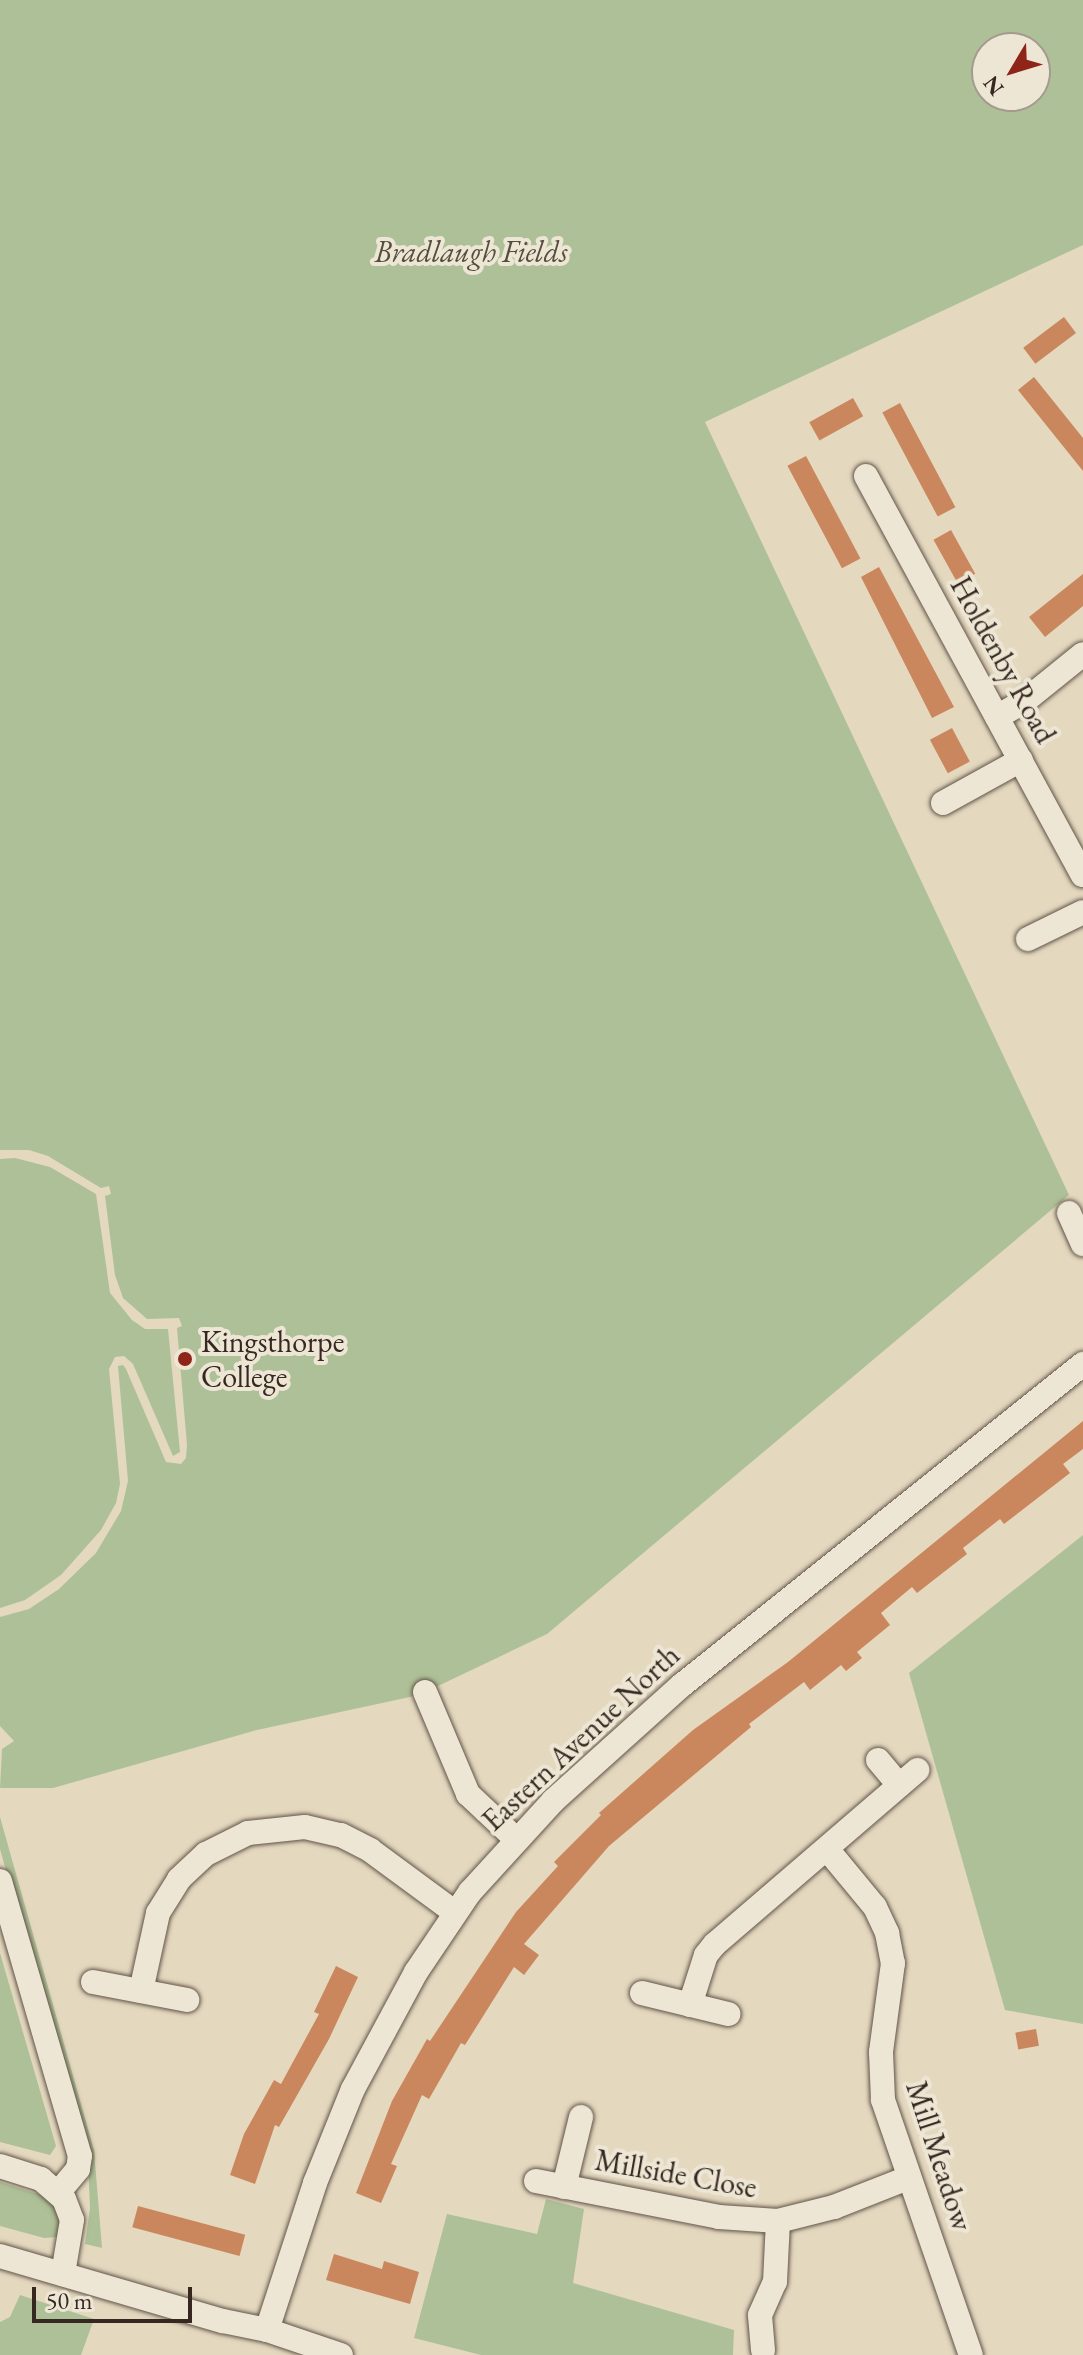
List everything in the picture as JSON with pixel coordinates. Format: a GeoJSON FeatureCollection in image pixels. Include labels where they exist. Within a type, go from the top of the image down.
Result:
{"type":"FeatureCollection","features":[{"type":"Feature","properties":{"kind":"street","name":"Holdenby Road"},"geometry":{"type":"LineString","coordinates":[[866,476],[1083,875]]}},
{"type":"Feature","properties":{"kind":"street"},"geometry":{"type":"LineString","coordinates":[[997,717],[1026,700],[1083,654]]}},
{"type":"Feature","properties":{"kind":"street"},"geometry":{"type":"LineString","coordinates":[[943,803],[1021,760]]}},
{"type":"Feature","properties":{"kind":"street"},"geometry":{"type":"LineString","coordinates":[[1028,939],[1083,912]]}},
{"type":"Feature","properties":{"kind":"street"},"geometry":{"type":"LineString","coordinates":[[1069,1213],[1083,1244]]}},
{"type":"Feature","properties":{"kind":"street","name":"Eastern Avenue North"},"geometry":{"type":"LineString","coordinates":[[267,2330],[315,2183],[353,2089],[416,1972],[454,1912],[516,1839],[578,1776],[682,1685],[1083,1364]]}},
{"type":"Feature","properties":{"kind":"street"},"geometry":{"type":"LineString","coordinates":[[425,1692],[468,1794],[516,1839]]}},
{"type":"Feature","properties":{"kind":"street"},"geometry":{"type":"LineString","coordinates":[[690,2005],[696,1979],[715,1944],[908,1778],[878,1760]]}},
{"type":"Feature","properties":{"kind":"street"},"geometry":{"type":"LineString","coordinates":[[141,1991],[152,1932],[173,1888],[206,1854],[248,1833],[305,1827],[341,1835],[370,1850],[454,1912]]}},
{"type":"Feature","properties":{"kind":"street","name":"Mill Meadow"},"geometry":{"type":"LineString","coordinates":[[827,1849],[875,1907],[887,1933],[893,1963],[880,2082],[888,2123],[971,2355]]}},
{"type":"Feature","properties":{"kind":"street"},"geometry":{"type":"LineString","coordinates":[[0,1881],[80,2156],[78,2169],[59,2192]]}},
{"type":"Feature","properties":{"kind":"street"},"geometry":{"type":"LineString","coordinates":[[93,1982],[187,2000]]}},
{"type":"Feature","properties":{"kind":"street"},"geometry":{"type":"LineString","coordinates":[[642,1993],[728,2014]]}},
{"type":"Feature","properties":{"kind":"street","name":"Millside Close"},"geometry":{"type":"LineString","coordinates":[[564,2187],[581,2117]]}},
{"type":"Feature","properties":{"kind":"street"},"geometry":{"type":"LineString","coordinates":[[0,2166],[41,2179],[59,2192],[72,2220],[63,2274]]}},
{"type":"Feature","properties":{"kind":"street","name":"Millside Close"},"geometry":{"type":"LineString","coordinates":[[536,2181],[719,2217],[778,2221],[834,2207],[908,2178]]}},
{"type":"Feature","properties":{"kind":"street","name":"Millside Close"},"geometry":{"type":"LineString","coordinates":[[763,2350],[760,2315],[775,2282],[778,2221]]}},
{"type":"Feature","properties":{"kind":"street"},"geometry":{"type":"LineString","coordinates":[[1,2258],[223,2321],[267,2330],[341,2355]]}},
{"type":"Feature","properties":{"kind":"green space","name":"Bradlaugh Fields"},"geometry":{"type":"Polygon","coordinates":[[[0,0],[1083,0],[1083,245],[705,422],[1069,1195],[547,1634],[419,1695],[257,1730],[53,1788],[0,1788],[2,1749],[14,1741],[0,1726],[0,1617],[29,1609],[59,1589],[96,1553],[121,1511],[128,1481],[118,1366],[123,1365],[126,1369],[166,1462],[181,1464],[186,1458],[187,1445],[177,1328],[182,1326],[179,1318],[147,1319],[123,1298],[115,1275],[105,1196],[111,1194],[109,1186],[101,1188],[48,1156],[29,1150],[0,1150],[0,0]]]}},
{"type":"Feature","properties":{"kind":"green space"},"geometry":{"type":"Polygon","coordinates":[[[15,1158],[50,1167],[96,1194],[110,1293],[132,1320],[145,1329],[168,1329],[180,1452],[173,1456],[133,1364],[124,1356],[115,1357],[109,1369],[120,1484],[116,1503],[101,1530],[61,1575],[25,1600],[0,1608],[0,1159],[15,1158]]]}},
{"type":"Feature","properties":{"kind":"green space"},"geometry":{"type":"Polygon","coordinates":[[[1083,1535],[1083,2024],[1005,2010],[909,1673],[1083,1535]]]}},
{"type":"Feature","properties":{"kind":"green space"},"geometry":{"type":"Polygon","coordinates":[[[0,1817],[94,2150],[102,2248],[85,2244],[90,2208],[88,2162],[0,1849],[0,1817]]]}},
{"type":"Feature","properties":{"kind":"green space"},"geometry":{"type":"Polygon","coordinates":[[[0,1953],[56,2146],[50,2155],[0,2142],[0,1953]]]}},
{"type":"Feature","properties":{"kind":"green space"},"geometry":{"type":"Polygon","coordinates":[[[0,2182],[47,2197],[56,2208],[60,2223],[58,2237],[44,2238],[0,2226],[0,2182]]]}},
{"type":"Feature","properties":{"kind":"green space"},"geometry":{"type":"Polygon","coordinates":[[[546,2199],[584,2209],[573,2283],[734,2330],[733,2355],[481,2355],[414,2338],[447,2214],[537,2234],[546,2199]]]}},
{"type":"Feature","properties":{"kind":"green space"},"geometry":{"type":"Polygon","coordinates":[[[20,2295],[94,2319],[81,2355],[0,2355],[0,2322],[10,2317],[20,2295]]]}},
{"type":"Feature","properties":{"kind":"building"},"geometry":{"type":"Polygon","coordinates":[[[1064,317],[1076,333],[1035,364],[1023,348],[1064,317]]]}},
{"type":"Feature","properties":{"kind":"building"},"geometry":{"type":"Polygon","coordinates":[[[1034,377],[1083,438],[1083,471],[1018,390],[1034,377]]]}},
{"type":"Feature","properties":{"kind":"building"},"geometry":{"type":"Polygon","coordinates":[[[853,398],[863,416],[819,441],[809,422],[853,398]]]}},
{"type":"Feature","properties":{"kind":"building"},"geometry":{"type":"Polygon","coordinates":[[[900,403],[955,507],[938,517],[882,412],[900,403]]]}},
{"type":"Feature","properties":{"kind":"building"},"geometry":{"type":"Polygon","coordinates":[[[806,456],[860,558],[842,568],[787,466],[806,456]]]}},
{"type":"Feature","properties":{"kind":"building"},"geometry":{"type":"Polygon","coordinates":[[[951,530],[975,574],[958,583],[934,540],[951,530]]]}},
{"type":"Feature","properties":{"kind":"building"},"geometry":{"type":"Polygon","coordinates":[[[879,567],[954,707],[932,718],[861,577],[879,567]]]}},
{"type":"Feature","properties":{"kind":"building"},"geometry":{"type":"Polygon","coordinates":[[[1083,574],[1083,606],[1045,637],[1029,617],[1083,574]]]}},
{"type":"Feature","properties":{"kind":"building"},"geometry":{"type":"Polygon","coordinates":[[[952,728],[970,762],[948,773],[930,740],[952,728]]]}},
{"type":"Feature","properties":{"kind":"building"},"geometry":{"type":"Polygon","coordinates":[[[1083,1421],[1083,1449],[1063,1464],[1070,1473],[1004,1524],[1000,1519],[963,1548],[967,1554],[917,1593],[912,1587],[881,1613],[890,1625],[857,1652],[862,1658],[846,1671],[841,1665],[810,1690],[804,1682],[749,1724],[751,1727],[609,1846],[524,1944],[539,1955],[524,1975],[514,1967],[465,2045],[461,2043],[429,2099],[422,2095],[391,2164],[397,2166],[381,2203],[356,2193],[392,2101],[427,2039],[430,2041],[516,1912],[558,1866],[554,1862],[601,1815],[599,1813],[693,1730],[788,1662],[1083,1421]]]}},
{"type":"Feature","properties":{"kind":"building"},"geometry":{"type":"Polygon","coordinates":[[[336,1966],[358,1977],[329,2039],[279,2127],[275,2125],[255,2184],[230,2175],[244,2134],[274,2080],[281,2084],[319,2014],[314,2012],[336,1966]]]}},
{"type":"Feature","properties":{"kind":"building"},"geometry":{"type":"Polygon","coordinates":[[[1036,2029],[1039,2046],[1018,2049],[1015,2033],[1036,2029]]]}},
{"type":"Feature","properties":{"kind":"building"},"geometry":{"type":"Polygon","coordinates":[[[138,2206],[245,2235],[240,2256],[132,2227],[138,2206]]]}},
{"type":"Feature","properties":{"kind":"building"},"geometry":{"type":"Polygon","coordinates":[[[334,2254],[382,2269],[384,2261],[419,2272],[410,2304],[326,2280],[334,2254]]]}},
{"type":"Feature","properties":{"kind":"place","name":"Kingsthorpe College"},"geometry":{"type":"Point","coordinates":[185,1359]}}]}
